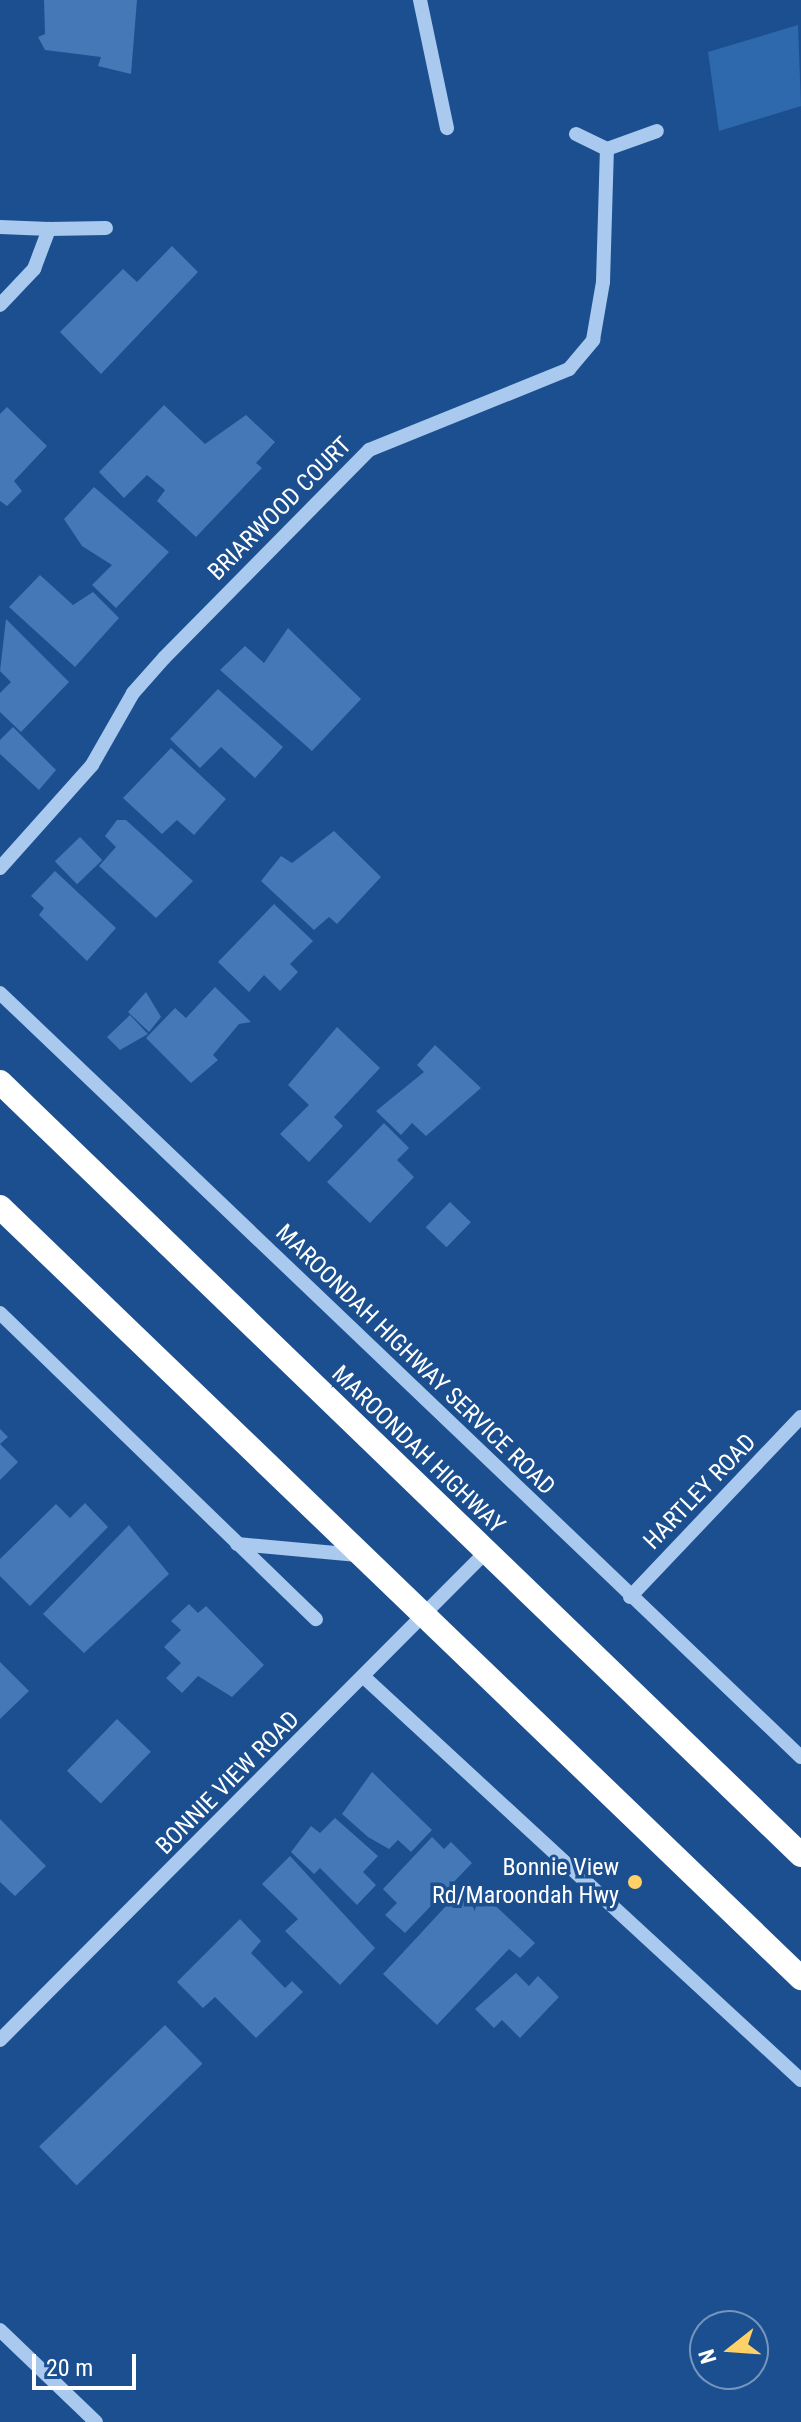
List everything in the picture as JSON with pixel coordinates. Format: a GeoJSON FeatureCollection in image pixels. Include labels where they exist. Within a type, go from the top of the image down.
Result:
{"type":"FeatureCollection","features":[{"type":"Feature","properties":{"kind":"highway","name":"MAROONDAH HIGHWAY"},"geometry":{"type":"LineString","coordinates":[[0,1082],[484,1554],[801,1855]]}},
{"type":"Feature","properties":{"kind":"highway"},"geometry":{"type":"LineString","coordinates":[[0,1207],[357,1555],[425,1616],[801,1978]]}},
{"type":"Feature","properties":{"kind":"street"},"geometry":{"type":"LineString","coordinates":[[420,0],[447,128]]}},
{"type":"Feature","properties":{"kind":"street"},"geometry":{"type":"LineString","coordinates":[[576,134],[607,149],[657,131]]}},
{"type":"Feature","properties":{"kind":"street","name":"BRIARWOOD COURT"},"geometry":{"type":"LineString","coordinates":[[0,868],[92,765],[133,693],[369,450],[569,369],[593,340],[603,282],[607,149]]}},
{"type":"Feature","properties":{"kind":"street"},"geometry":{"type":"LineString","coordinates":[[0,227],[106,228]]}},
{"type":"Feature","properties":{"kind":"street"},"geometry":{"type":"LineString","coordinates":[[0,305],[34,269],[49,229]]}},
{"type":"Feature","properties":{"kind":"street","name":"MAROONDAH HIGHWAY SERVICE ROAD"},"geometry":{"type":"LineString","coordinates":[[0,993],[801,1757]]}},
{"type":"Feature","properties":{"kind":"street"},"geometry":{"type":"LineString","coordinates":[[0,1313],[316,1619]]}},
{"type":"Feature","properties":{"kind":"street","name":"HARTLEY ROAD"},"geometry":{"type":"LineString","coordinates":[[630,1597],[801,1417]]}},
{"type":"Feature","properties":{"kind":"street"},"geometry":{"type":"LineString","coordinates":[[237,1544],[357,1555]]}},
{"type":"Feature","properties":{"kind":"street","name":"BONNIE VIEW ROAD"},"geometry":{"type":"LineString","coordinates":[[0,2040],[365,1678],[484,1554]]}},
{"type":"Feature","properties":{"kind":"street"},"geometry":{"type":"LineString","coordinates":[[365,1678],[801,2080]]}},
{"type":"Feature","properties":{"kind":"street"},"geometry":{"type":"LineString","coordinates":[[0,2330],[96,2422]]}},
{"type":"Feature","properties":{"kind":"shaded area"},"geometry":{"type":"Polygon","coordinates":[[[798,25],[801,106],[719,131],[708,52],[798,25]]]}},
{"type":"Feature","properties":{"kind":"building"},"geometry":{"type":"Polygon","coordinates":[[[44,0],[137,0],[131,74],[98,66],[101,57],[45,50],[38,37],[45,34],[44,0]]]}},
{"type":"Feature","properties":{"kind":"building"},"geometry":{"type":"Polygon","coordinates":[[[172,246],[198,272],[101,374],[60,332],[123,269],[137,282],[172,246]]]}},
{"type":"Feature","properties":{"kind":"building"},"geometry":{"type":"Polygon","coordinates":[[[164,405],[205,444],[246,415],[275,442],[256,463],[262,468],[196,537],[157,501],[165,490],[147,475],[124,498],[99,472],[164,405]]]}},
{"type":"Feature","properties":{"kind":"building"},"geometry":{"type":"Polygon","coordinates":[[[7,407],[47,446],[14,481],[22,491],[7,506],[0,501],[0,414],[7,407]]]}},
{"type":"Feature","properties":{"kind":"building"},"geometry":{"type":"Polygon","coordinates":[[[94,487],[169,552],[116,608],[92,585],[112,565],[82,546],[64,519],[94,487]]]}},
{"type":"Feature","properties":{"kind":"building"},"geometry":{"type":"Polygon","coordinates":[[[40,575],[73,605],[93,592],[119,618],[75,667],[9,607],[40,575]]]}},
{"type":"Feature","properties":{"kind":"building"},"geometry":{"type":"Polygon","coordinates":[[[6,619],[69,682],[21,732],[0,712],[0,693],[11,682],[0,671],[6,619]]]}},
{"type":"Feature","properties":{"kind":"building"},"geometry":{"type":"Polygon","coordinates":[[[288,628],[361,699],[312,751],[220,670],[245,646],[264,663],[288,628]]]}},
{"type":"Feature","properties":{"kind":"building"},"geometry":{"type":"Polygon","coordinates":[[[218,689],[283,747],[255,778],[221,747],[200,768],[170,739],[218,689]]]}},
{"type":"Feature","properties":{"kind":"building"},"geometry":{"type":"Polygon","coordinates":[[[13,727],[56,770],[39,790],[0,754],[0,740],[13,727]]]}},
{"type":"Feature","properties":{"kind":"building"},"geometry":{"type":"Polygon","coordinates":[[[171,748],[226,799],[194,835],[177,820],[162,834],[123,798],[171,748]]]}},
{"type":"Feature","properties":{"kind":"building"},"geometry":{"type":"Polygon","coordinates":[[[117,820],[126,820],[193,881],[156,918],[99,866],[116,847],[105,836],[117,820]]]}},
{"type":"Feature","properties":{"kind":"building"},"geometry":{"type":"Polygon","coordinates":[[[334,831],[381,877],[337,924],[329,917],[314,930],[261,881],[281,856],[292,863],[334,831]]]}},
{"type":"Feature","properties":{"kind":"building"},"geometry":{"type":"Polygon","coordinates":[[[80,837],[102,860],[77,884],[55,861],[80,837]]]}},
{"type":"Feature","properties":{"kind":"building"},"geometry":{"type":"Polygon","coordinates":[[[55,871],[116,928],[87,961],[39,915],[44,908],[31,896],[55,871]]]}},
{"type":"Feature","properties":{"kind":"building"},"geometry":{"type":"Polygon","coordinates":[[[274,904],[313,941],[290,964],[298,972],[280,991],[264,975],[249,992],[218,962],[274,904]]]}},
{"type":"Feature","properties":{"kind":"building"},"geometry":{"type":"Polygon","coordinates":[[[215,987],[251,1022],[239,1024],[213,1055],[218,1060],[191,1083],[146,1038],[175,1008],[186,1018],[215,987]]]}},
{"type":"Feature","properties":{"kind":"building"},"geometry":{"type":"Polygon","coordinates":[[[146,992],[161,1017],[149,1032],[128,1012],[146,992]]]}},
{"type":"Feature","properties":{"kind":"building"},"geometry":{"type":"Polygon","coordinates":[[[130,1015],[148,1034],[120,1050],[107,1037],[130,1015]]]}},
{"type":"Feature","properties":{"kind":"building"},"geometry":{"type":"Polygon","coordinates":[[[337,1027],[380,1068],[334,1117],[343,1126],[309,1162],[280,1134],[309,1105],[288,1085],[337,1027]]]}},
{"type":"Feature","properties":{"kind":"building"},"geometry":{"type":"Polygon","coordinates":[[[435,1045],[481,1088],[426,1136],[412,1123],[401,1135],[376,1111],[424,1072],[417,1065],[435,1045]]]}},
{"type":"Feature","properties":{"kind":"building"},"geometry":{"type":"Polygon","coordinates":[[[384,1123],[409,1148],[397,1160],[414,1177],[370,1223],[327,1182],[384,1123]]]}},
{"type":"Feature","properties":{"kind":"building"},"geometry":{"type":"Polygon","coordinates":[[[450,1202],[471,1222],[447,1247],[426,1227],[450,1202]]]}},
{"type":"Feature","properties":{"kind":"building"},"geometry":{"type":"Polygon","coordinates":[[[0,1429],[8,1437],[0,1444],[0,1429]]]}},
{"type":"Feature","properties":{"kind":"building"},"geometry":{"type":"Polygon","coordinates":[[[0,1444],[18,1462],[0,1480],[0,1444]]]}},
{"type":"Feature","properties":{"kind":"building"},"geometry":{"type":"Polygon","coordinates":[[[85,1503],[108,1527],[30,1606],[0,1576],[0,1559],[56,1504],[70,1518],[85,1503]]]}},
{"type":"Feature","properties":{"kind":"building"},"geometry":{"type":"Polygon","coordinates":[[[129,1525],[169,1574],[84,1653],[43,1614],[129,1525]]]}},
{"type":"Feature","properties":{"kind":"building"},"geometry":{"type":"Polygon","coordinates":[[[189,1604],[198,1613],[206,1606],[264,1665],[232,1697],[198,1676],[182,1693],[166,1678],[181,1663],[164,1647],[181,1630],[171,1621],[189,1604]]]}},
{"type":"Feature","properties":{"kind":"building"},"geometry":{"type":"Polygon","coordinates":[[[0,1662],[29,1691],[0,1719],[0,1662]]]}},
{"type":"Feature","properties":{"kind":"building"},"geometry":{"type":"Polygon","coordinates":[[[117,1719],[151,1752],[101,1803],[67,1771],[117,1719]]]}},
{"type":"Feature","properties":{"kind":"building"},"geometry":{"type":"Polygon","coordinates":[[[372,1772],[432,1830],[411,1852],[398,1840],[389,1849],[368,1837],[342,1814],[372,1772]]]}},
{"type":"Feature","properties":{"kind":"building"},"geometry":{"type":"Polygon","coordinates":[[[335,1818],[378,1856],[363,1872],[376,1885],[357,1905],[320,1868],[314,1874],[291,1852],[311,1826],[320,1833],[335,1818]]]}},
{"type":"Feature","properties":{"kind":"building"},"geometry":{"type":"Polygon","coordinates":[[[0,1819],[46,1866],[15,1896],[0,1882],[0,1819]]]}},
{"type":"Feature","properties":{"kind":"building"},"geometry":{"type":"Polygon","coordinates":[[[432,1837],[444,1849],[451,1842],[472,1863],[405,1933],[385,1915],[397,1903],[383,1889],[432,1837]]]}},
{"type":"Feature","properties":{"kind":"building"},"geometry":{"type":"Polygon","coordinates":[[[290,1856],[375,1948],[340,1985],[285,1931],[298,1919],[262,1884],[290,1856]]]}},
{"type":"Feature","properties":{"kind":"building"},"geometry":{"type":"Polygon","coordinates":[[[458,1893],[474,1908],[485,1896],[535,1943],[520,1958],[509,1949],[437,2025],[383,1974],[458,1893]]]}},
{"type":"Feature","properties":{"kind":"building"},"geometry":{"type":"Polygon","coordinates":[[[240,1919],[261,1941],[251,1953],[285,1988],[292,1981],[303,1992],[256,2038],[215,1997],[203,2008],[177,1982],[240,1919]]]}},
{"type":"Feature","properties":{"kind":"building"},"geometry":{"type":"Polygon","coordinates":[[[516,1973],[529,1986],[538,1976],[559,1997],[520,2038],[502,2020],[494,2028],[475,2009],[516,1973]]]}},
{"type":"Feature","properties":{"kind":"building"},"geometry":{"type":"Polygon","coordinates":[[[165,2025],[203,2064],[77,2185],[39,2147],[165,2025]]]}},
{"type":"Feature","properties":{"kind":"place","name":"Bonnie View Rd/Maroondah Hwy"},"geometry":{"type":"Point","coordinates":[635,1882]}}]}
